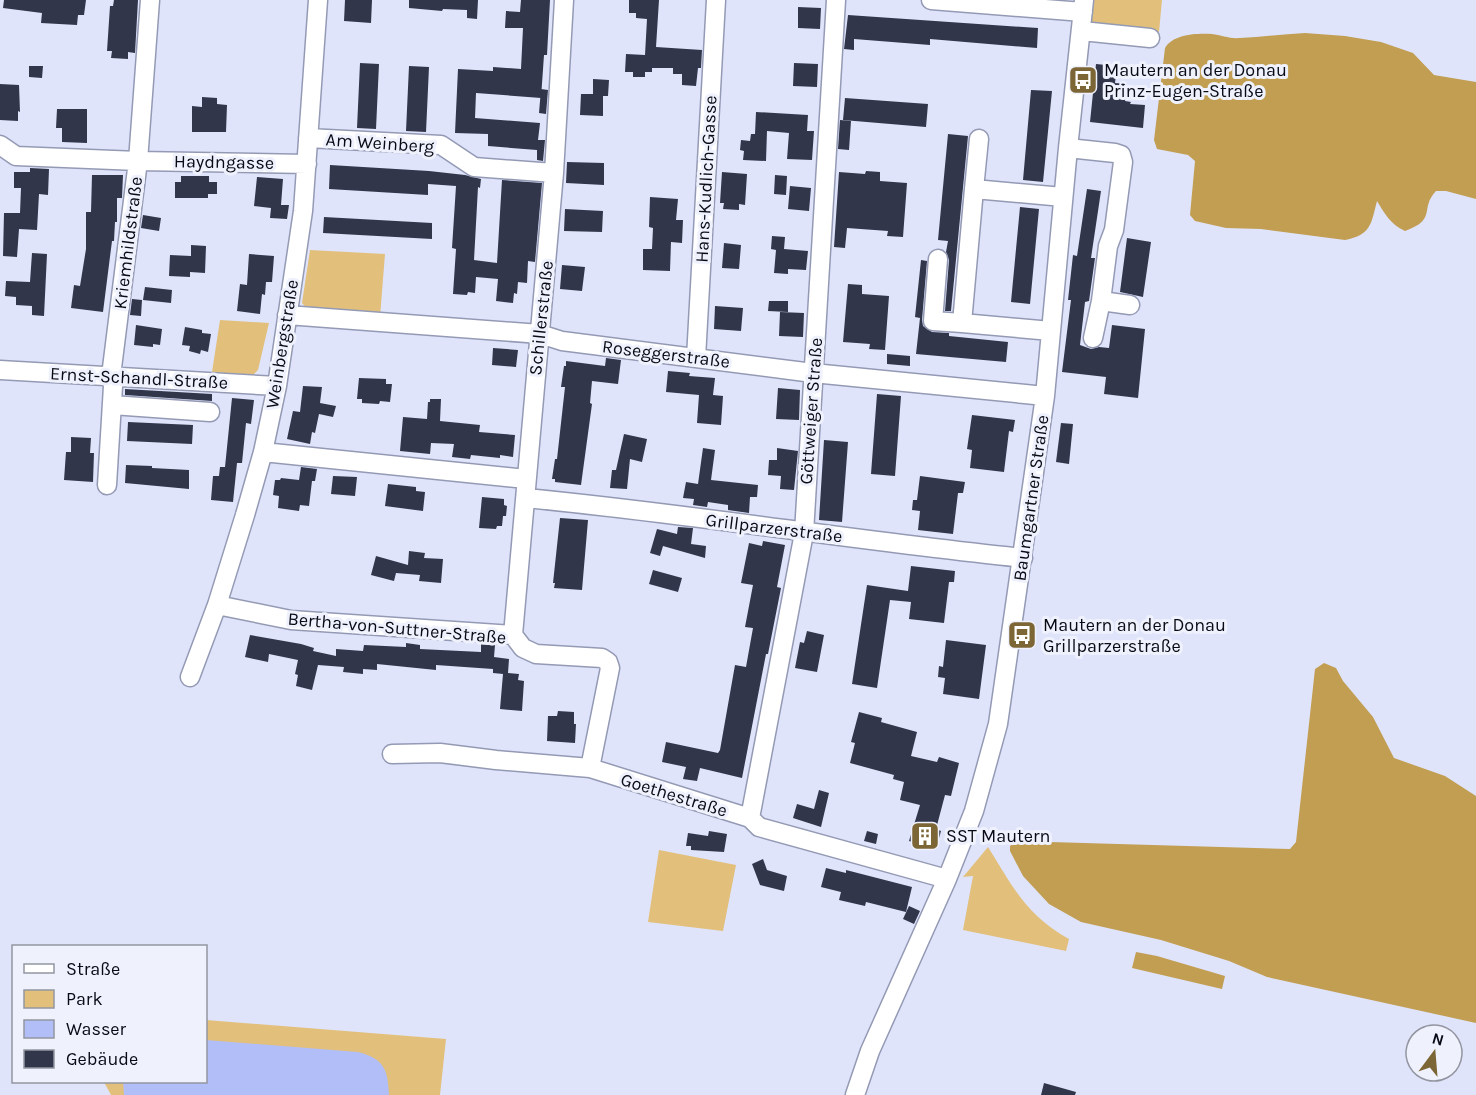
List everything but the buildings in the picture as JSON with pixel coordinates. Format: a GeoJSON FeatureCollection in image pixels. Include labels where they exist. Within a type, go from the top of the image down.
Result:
{"type":"FeatureCollection","features":[{"type":"Feature","properties":{"kind":"street","name":"Kriemhildstraße"},"geometry":{"type":"LineString","coordinates":[[107,485],[113,386],[111,376],[138,161],[150,0]]}},
{"type":"Feature","properties":{"kind":"street","name":"Weinbergstraße"},"geometry":{"type":"LineString","coordinates":[[190,677],[217,605],[263,452],[277,386],[303,211],[318,0]]}},
{"type":"Feature","properties":{"kind":"street","name":"Schillerstraße"},"geometry":{"type":"LineString","coordinates":[[513,635],[554,173],[564,0]]}},
{"type":"Feature","properties":{"kind":"street","name":"Hans-Kudlich-Gasse"},"geometry":{"type":"LineString","coordinates":[[696,358],[716,0]]}},
{"type":"Feature","properties":{"kind":"street","name":"Göttweiger Straße"},"geometry":{"type":"LineString","coordinates":[[750,818],[804,532],[836,0]]}},
{"type":"Feature","properties":{"kind":"street"},"geometry":{"type":"LineString","coordinates":[[931,0],[1084,6]]}},
{"type":"Feature","properties":{"kind":"street","name":"Baumgartner Straße"},"geometry":{"type":"LineString","coordinates":[[855,1095],[870,1051],[947,879],[974,811],[998,724],[1045,396],[1063,197],[1084,6]]}},
{"type":"Feature","properties":{"kind":"street"},"geometry":{"type":"LineString","coordinates":[[1082,31],[1150,38]]}},
{"type":"Feature","properties":{"kind":"street","name":"Am Weinberg"},"geometry":{"type":"LineString","coordinates":[[308,138],[441,145],[474,167],[554,173]]}},
{"type":"Feature","properties":{"kind":"street"},"geometry":{"type":"LineString","coordinates":[[962,323],[979,140]]}},
{"type":"Feature","properties":{"kind":"street","name":"Haydngasse"},"geometry":{"type":"LineString","coordinates":[[0,145],[16,156],[307,164]]}},
{"type":"Feature","properties":{"kind":"street"},"geometry":{"type":"LineString","coordinates":[[1068,148],[1115,153],[1121,155],[1123,162],[1114,230],[1108,246],[1094,338]]}},
{"type":"Feature","properties":{"kind":"street"},"geometry":{"type":"LineString","coordinates":[[974,189],[1063,197]]}},
{"type":"Feature","properties":{"kind":"street"},"geometry":{"type":"LineString","coordinates":[[938,259],[933,321],[1051,331]]}},
{"type":"Feature","properties":{"kind":"street"},"geometry":{"type":"LineString","coordinates":[[1101,301],[1130,305]]}},
{"type":"Feature","properties":{"kind":"street","name":"Roseggerstraße"},"geometry":{"type":"LineString","coordinates":[[287,315],[540,334],[562,341],[813,373],[1045,396]]}},
{"type":"Feature","properties":{"kind":"street","name":"Ernst-Schandl-Straße"},"geometry":{"type":"LineString","coordinates":[[0,370],[277,386]]}},
{"type":"Feature","properties":{"kind":"street"},"geometry":{"type":"LineString","coordinates":[[112,405],[210,412]]}},
{"type":"Feature","properties":{"kind":"street"},"geometry":{"type":"LineString","coordinates":[[263,452],[526,479]]}},
{"type":"Feature","properties":{"kind":"street","name":"Grillparzerstraße"},"geometry":{"type":"LineString","coordinates":[[526,498],[593,504],[1023,558]]}},
{"type":"Feature","properties":{"kind":"street","name":"Bertha-von-Suttner-Straße"},"geometry":{"type":"LineString","coordinates":[[217,605],[291,620],[513,635],[523,648],[536,654],[602,658],[608,662],[610,668],[590,768]]}},
{"type":"Feature","properties":{"kind":"street","name":"Goethestraße"},"geometry":{"type":"LineString","coordinates":[[392,754],[440,753],[590,768],[750,818],[759,827],[947,879]]}},
{"type":"Feature","properties":{"kind":"green space"},"geometry":{"type":"Polygon","coordinates":[[[1092,0],[1162,0],[1159,32],[1094,25],[1090,22],[1092,0]]]}},
{"type":"Feature","properties":{"kind":"green space"},"geometry":{"type":"Polygon","coordinates":[[[310,250],[385,254],[380,317],[309,311],[302,303],[310,250]]]}},
{"type":"Feature","properties":{"kind":"green space"},"geometry":{"type":"Polygon","coordinates":[[[220,320],[269,323],[258,370],[253,375],[212,372],[220,320]]]}},
{"type":"Feature","properties":{"kind":"green space"},"geometry":{"type":"Polygon","coordinates":[[[988,847],[1013,887],[1031,910],[1054,930],[1069,939],[1066,951],[963,930],[973,876],[963,877],[988,847]]]}},
{"type":"Feature","properties":{"kind":"green space"},"geometry":{"type":"Polygon","coordinates":[[[659,850],[736,865],[723,931],[648,922],[659,850]]]}},
{"type":"Feature","properties":{"kind":"green space"},"geometry":{"type":"Polygon","coordinates":[[[207,1020],[446,1039],[440,1095],[111,1095],[105,1083],[207,1083],[207,1020]]]}},
{"type":"Feature","properties":{"kind":"shaded area"},"geometry":{"type":"Polygon","coordinates":[[[1305,33],[1381,42],[1413,53],[1434,75],[1476,82],[1476,199],[1446,191],[1436,191],[1431,197],[1425,218],[1415,227],[1405,231],[1392,222],[1377,201],[1365,232],[1345,240],[1261,229],[1226,228],[1195,221],[1190,215],[1195,161],[1188,155],[1157,149],[1154,140],[1165,48],[1179,37],[1193,34],[1236,38],[1305,33]]]}},
{"type":"Feature","properties":{"kind":"shaded area"},"geometry":{"type":"Polygon","coordinates":[[[1324,663],[1336,668],[1343,681],[1373,717],[1394,758],[1445,776],[1476,796],[1476,1023],[1267,977],[1229,961],[1161,940],[1081,922],[1049,904],[1023,876],[1010,851],[1010,846],[1016,841],[1290,849],[1296,842],[1315,669],[1324,663]]]}},
{"type":"Feature","properties":{"kind":"shaded area"},"geometry":{"type":"Polygon","coordinates":[[[1136,952],[1225,976],[1222,989],[1132,968],[1136,952]]]}},
{"type":"Feature","properties":{"kind":"water"},"geometry":{"type":"Polygon","coordinates":[[[207,1040],[358,1052],[374,1058],[383,1066],[389,1095],[124,1095],[123,1083],[207,1083],[207,1040]]]}},
{"type":"Feature","properties":{"kind":"place","name":"Mautern an der Donau Prinz-Eugen-Straße"},"geometry":{"type":"Point","coordinates":[1083,80]}},
{"type":"Feature","properties":{"kind":"place","name":"Mautern an der Donau Grillparzerstraße"},"geometry":{"type":"Point","coordinates":[1022,635]}},
{"type":"Feature","properties":{"kind":"place","name":"SST Mautern"},"geometry":{"type":"Point","coordinates":[925,836]}}]}
